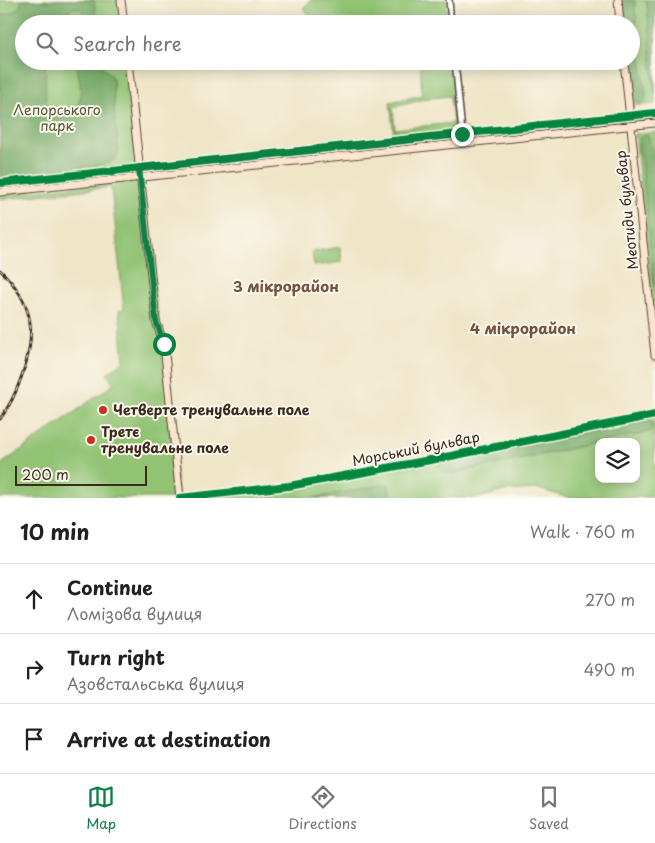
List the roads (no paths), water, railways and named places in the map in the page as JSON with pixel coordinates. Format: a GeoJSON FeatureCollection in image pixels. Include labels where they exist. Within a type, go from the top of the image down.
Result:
{"type":"FeatureCollection","features":[{"type":"Feature","properties":{"kind":"street"},"geometry":{"type":"LineString","coordinates":[[122,0],[123,15]]}},
{"type":"Feature","properties":{"kind":"street"},"geometry":{"type":"LineString","coordinates":[[449,0],[450,15]]}},
{"type":"Feature","properties":{"kind":"street"},"geometry":{"type":"LineString","coordinates":[[618,0],[619,15]]}},
{"type":"Feature","properties":{"kind":"street"},"geometry":{"type":"LineString","coordinates":[[129,70],[156,321],[164,344],[180,498]]}},
{"type":"Feature","properties":{"kind":"street"},"geometry":{"type":"LineString","coordinates":[[456,70],[463,142]]}},
{"type":"Feature","properties":{"kind":"street","name":"Меотиди бульвар"},"geometry":{"type":"LineString","coordinates":[[625,70],[655,356]]}},
{"type":"Feature","properties":{"kind":"street"},"geometry":{"type":"LineString","coordinates":[[0,183],[655,114]]}},
{"type":"Feature","properties":{"kind":"street"},"geometry":{"type":"LineString","coordinates":[[0,192],[655,122]]}},
{"type":"Feature","properties":{"kind":"street","name":"Морський бульвар"},"geometry":{"type":"LineString","coordinates":[[180,498],[289,486],[655,415]]}},
{"type":"Feature","properties":{"kind":"tram line"},"geometry":{"type":"LineString","coordinates":[[0,188],[655,119]]}},
{"type":"Feature","properties":{"kind":"railway"},"geometry":{"type":"LineString","coordinates":[[0,270],[12,282],[26,307],[30,320],[31,334],[26,362],[19,384],[0,419]]}},
{"type":"Feature","properties":{"kind":"place","name":"Четверте тренувальне поле"},"geometry":{"type":"Point","coordinates":[103,410]}},
{"type":"Feature","properties":{"kind":"place","name":"Третє тренувальне поле"},"geometry":{"type":"Point","coordinates":[91,440]}},
{"type":"Feature","properties":{"kind":"district","name":"3 мікрорайон"},"geometry":{"type":"Point","coordinates":[286,287]}},
{"type":"Feature","properties":{"kind":"district","name":"4 мікрорайон"},"geometry":{"type":"Point","coordinates":[523,329]}},
{"type":"Feature","properties":{"kind":"park label","name":"Лепорського парк"},"geometry":{"type":"Point","coordinates":[57,118]}}]}
